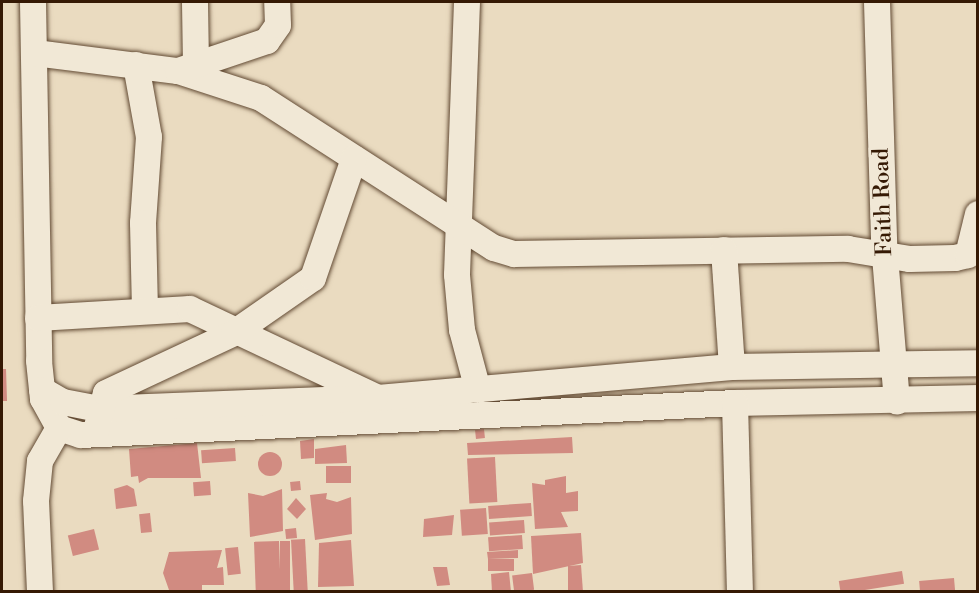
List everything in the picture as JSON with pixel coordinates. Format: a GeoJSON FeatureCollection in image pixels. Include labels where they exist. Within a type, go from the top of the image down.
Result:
{"type":"FeatureCollection","features":[{"type":"Feature","properties":{"kind":"street"},"geometry":{"type":"LineString","coordinates":[[33,2],[38,318],[42,390],[59,428]]}},
{"type":"Feature","properties":{"kind":"street"},"geometry":{"type":"LineString","coordinates":[[187,67],[195,2]]}},
{"type":"Feature","properties":{"kind":"street"},"geometry":{"type":"LineString","coordinates":[[34,53],[136,65],[187,67],[267,41],[278,25],[277,2]]}},
{"type":"Feature","properties":{"kind":"street"},"geometry":{"type":"LineString","coordinates":[[467,2],[461,227],[457,275],[462,330],[478,390]]}},
{"type":"Feature","properties":{"kind":"street","name":"Faith Road"},"geometry":{"type":"LineString","coordinates":[[877,2],[885,255],[897,401]]}},
{"type":"Feature","properties":{"kind":"street"},"geometry":{"type":"LineString","coordinates":[[136,65],[149,137],[145,308]]}},
{"type":"Feature","properties":{"kind":"street"},"geometry":{"type":"LineString","coordinates":[[187,67],[261,98],[461,227],[514,254],[849,249],[885,255],[968,255],[978,214]]}},
{"type":"Feature","properties":{"kind":"street"},"geometry":{"type":"LineString","coordinates":[[97,422],[106,393],[234,333],[313,278],[354,159]]}},
{"type":"Feature","properties":{"kind":"street"},"geometry":{"type":"LineString","coordinates":[[724,250],[732,367]]}},
{"type":"Feature","properties":{"kind":"street"},"geometry":{"type":"LineString","coordinates":[[38,318],[145,308],[190,309],[234,333],[302,359],[378,398]]}},
{"type":"Feature","properties":{"kind":"street"},"geometry":{"type":"LineString","coordinates":[[59,428],[97,422],[732,367],[893,361],[978,363]]}},
{"type":"Feature","properties":{"kind":"street"},"geometry":{"type":"LineString","coordinates":[[42,390],[97,422],[978,398]]}},
{"type":"Feature","properties":{"kind":"street"},"geometry":{"type":"LineString","coordinates":[[735,403],[740,591]]}},
{"type":"Feature","properties":{"kind":"street"},"geometry":{"type":"LineString","coordinates":[[40,591],[36,501],[40,461],[59,428]]}},
{"type":"Feature","properties":{"kind":"building"},"geometry":{"type":"Polygon","coordinates":[[[2,369],[6,369],[7,401],[2,401],[2,369]]]}},
{"type":"Feature","properties":{"kind":"building"},"geometry":{"type":"Polygon","coordinates":[[[484,429],[485,438],[476,439],[475,430],[484,429]]]}},
{"type":"Feature","properties":{"kind":"building"},"geometry":{"type":"Polygon","coordinates":[[[572,437],[573,453],[468,455],[467,443],[572,437]]]}},
{"type":"Feature","properties":{"kind":"building"},"geometry":{"type":"Polygon","coordinates":[[[314,439],[314,458],[301,459],[300,441],[314,439]]]}},
{"type":"Feature","properties":{"kind":"building"},"geometry":{"type":"Polygon","coordinates":[[[197,443],[201,478],[148,478],[139,483],[138,476],[131,477],[129,449],[197,443]]]}},
{"type":"Feature","properties":{"kind":"building"},"geometry":{"type":"Polygon","coordinates":[[[346,445],[347,463],[315,464],[315,449],[346,445]]]}},
{"type":"Feature","properties":{"kind":"building"},"geometry":{"type":"Polygon","coordinates":[[[235,448],[236,461],[202,463],[201,450],[235,448]]]}},
{"type":"Feature","properties":{"kind":"building"},"geometry":{"type":"Polygon","coordinates":[[[270,452],[275,453],[281,459],[281,469],[275,475],[270,476],[265,475],[259,469],[258,464],[259,459],[265,453],[270,452]]]}},
{"type":"Feature","properties":{"kind":"building"},"geometry":{"type":"Polygon","coordinates":[[[495,457],[497,502],[469,503],[467,458],[495,457]]]}},
{"type":"Feature","properties":{"kind":"building"},"geometry":{"type":"Polygon","coordinates":[[[326,466],[351,466],[351,483],[326,483],[326,466]]]}},
{"type":"Feature","properties":{"kind":"building"},"geometry":{"type":"Polygon","coordinates":[[[566,476],[566,493],[578,491],[578,511],[561,512],[568,527],[535,529],[532,483],[545,485],[545,480],[566,476]]]}},
{"type":"Feature","properties":{"kind":"building"},"geometry":{"type":"Polygon","coordinates":[[[210,481],[211,495],[194,496],[193,482],[210,481]]]}},
{"type":"Feature","properties":{"kind":"building"},"geometry":{"type":"Polygon","coordinates":[[[300,481],[301,490],[291,491],[290,482],[300,481]]]}},
{"type":"Feature","properties":{"kind":"building"},"geometry":{"type":"Polygon","coordinates":[[[127,485],[134,489],[137,506],[116,509],[114,489],[127,485]]]}},
{"type":"Feature","properties":{"kind":"building"},"geometry":{"type":"Polygon","coordinates":[[[282,489],[283,531],[250,537],[248,493],[263,496],[282,489]]]}},
{"type":"Feature","properties":{"kind":"building"},"geometry":{"type":"Polygon","coordinates":[[[327,493],[326,499],[337,502],[351,497],[352,534],[315,540],[310,495],[327,493]]]}},
{"type":"Feature","properties":{"kind":"building"},"geometry":{"type":"Polygon","coordinates":[[[296,498],[306,509],[297,519],[287,509],[296,498]]]}},
{"type":"Feature","properties":{"kind":"building"},"geometry":{"type":"Polygon","coordinates":[[[531,503],[532,516],[489,519],[488,506],[531,503]]]}},
{"type":"Feature","properties":{"kind":"building"},"geometry":{"type":"Polygon","coordinates":[[[486,508],[488,534],[462,536],[460,510],[486,508]]]}},
{"type":"Feature","properties":{"kind":"building"},"geometry":{"type":"Polygon","coordinates":[[[150,513],[152,532],[141,533],[139,514],[150,513]]]}},
{"type":"Feature","properties":{"kind":"building"},"geometry":{"type":"Polygon","coordinates":[[[454,515],[452,535],[423,537],[424,519],[454,515]]]}},
{"type":"Feature","properties":{"kind":"building"},"geometry":{"type":"Polygon","coordinates":[[[524,520],[525,533],[490,535],[489,522],[524,520]]]}},
{"type":"Feature","properties":{"kind":"building"},"geometry":{"type":"Polygon","coordinates":[[[296,528],[297,538],[286,539],[285,529],[296,528]]]}},
{"type":"Feature","properties":{"kind":"building"},"geometry":{"type":"Polygon","coordinates":[[[94,529],[99,549],[73,556],[68,536],[94,529]]]}},
{"type":"Feature","properties":{"kind":"building"},"geometry":{"type":"Polygon","coordinates":[[[581,533],[583,563],[533,574],[531,536],[581,533]]]}},
{"type":"Feature","properties":{"kind":"building"},"geometry":{"type":"Polygon","coordinates":[[[522,535],[523,549],[489,551],[488,537],[522,535]]]}},
{"type":"Feature","properties":{"kind":"building"},"geometry":{"type":"Polygon","coordinates":[[[305,539],[308,592],[294,592],[291,540],[305,539]]]}},
{"type":"Feature","properties":{"kind":"building"},"geometry":{"type":"Polygon","coordinates":[[[351,540],[354,586],[318,587],[319,543],[351,540]]]}},
{"type":"Feature","properties":{"kind":"building"},"geometry":{"type":"Polygon","coordinates":[[[279,541],[281,592],[256,592],[254,542],[279,541]]]}},
{"type":"Feature","properties":{"kind":"building"},"geometry":{"type":"Polygon","coordinates":[[[279,541],[281,592],[256,592],[254,542],[279,541]]]}},
{"type":"Feature","properties":{"kind":"building"},"geometry":{"type":"Polygon","coordinates":[[[238,547],[241,574],[228,575],[225,548],[238,547]]]}},
{"type":"Feature","properties":{"kind":"building"},"geometry":{"type":"Polygon","coordinates":[[[222,550],[217,568],[223,567],[224,585],[202,585],[202,592],[169,590],[163,573],[169,552],[222,550]]]}},
{"type":"Feature","properties":{"kind":"building"},"geometry":{"type":"Polygon","coordinates":[[[518,550],[518,558],[488,559],[487,552],[518,550]]]}},
{"type":"Feature","properties":{"kind":"building"},"geometry":{"type":"Polygon","coordinates":[[[488,559],[514,559],[514,571],[488,571],[488,559]]]}},
{"type":"Feature","properties":{"kind":"building"},"geometry":{"type":"Polygon","coordinates":[[[581,565],[583,592],[568,592],[568,566],[581,565]]]}},
{"type":"Feature","properties":{"kind":"building"},"geometry":{"type":"Polygon","coordinates":[[[433,567],[447,567],[450,585],[437,586],[433,567]]]}},
{"type":"Feature","properties":{"kind":"building"},"geometry":{"type":"Polygon","coordinates":[[[902,571],[904,584],[841,592],[839,581],[902,571]]]}},
{"type":"Feature","properties":{"kind":"building"},"geometry":{"type":"Polygon","coordinates":[[[509,572],[511,592],[492,592],[491,574],[509,572]]]}},
{"type":"Feature","properties":{"kind":"building"},"geometry":{"type":"Polygon","coordinates":[[[532,573],[534,590],[514,592],[512,575],[532,573]]]}},
{"type":"Feature","properties":{"kind":"building"},"geometry":{"type":"Polygon","coordinates":[[[954,578],[955,590],[920,592],[919,581],[954,578]]]}}]}
